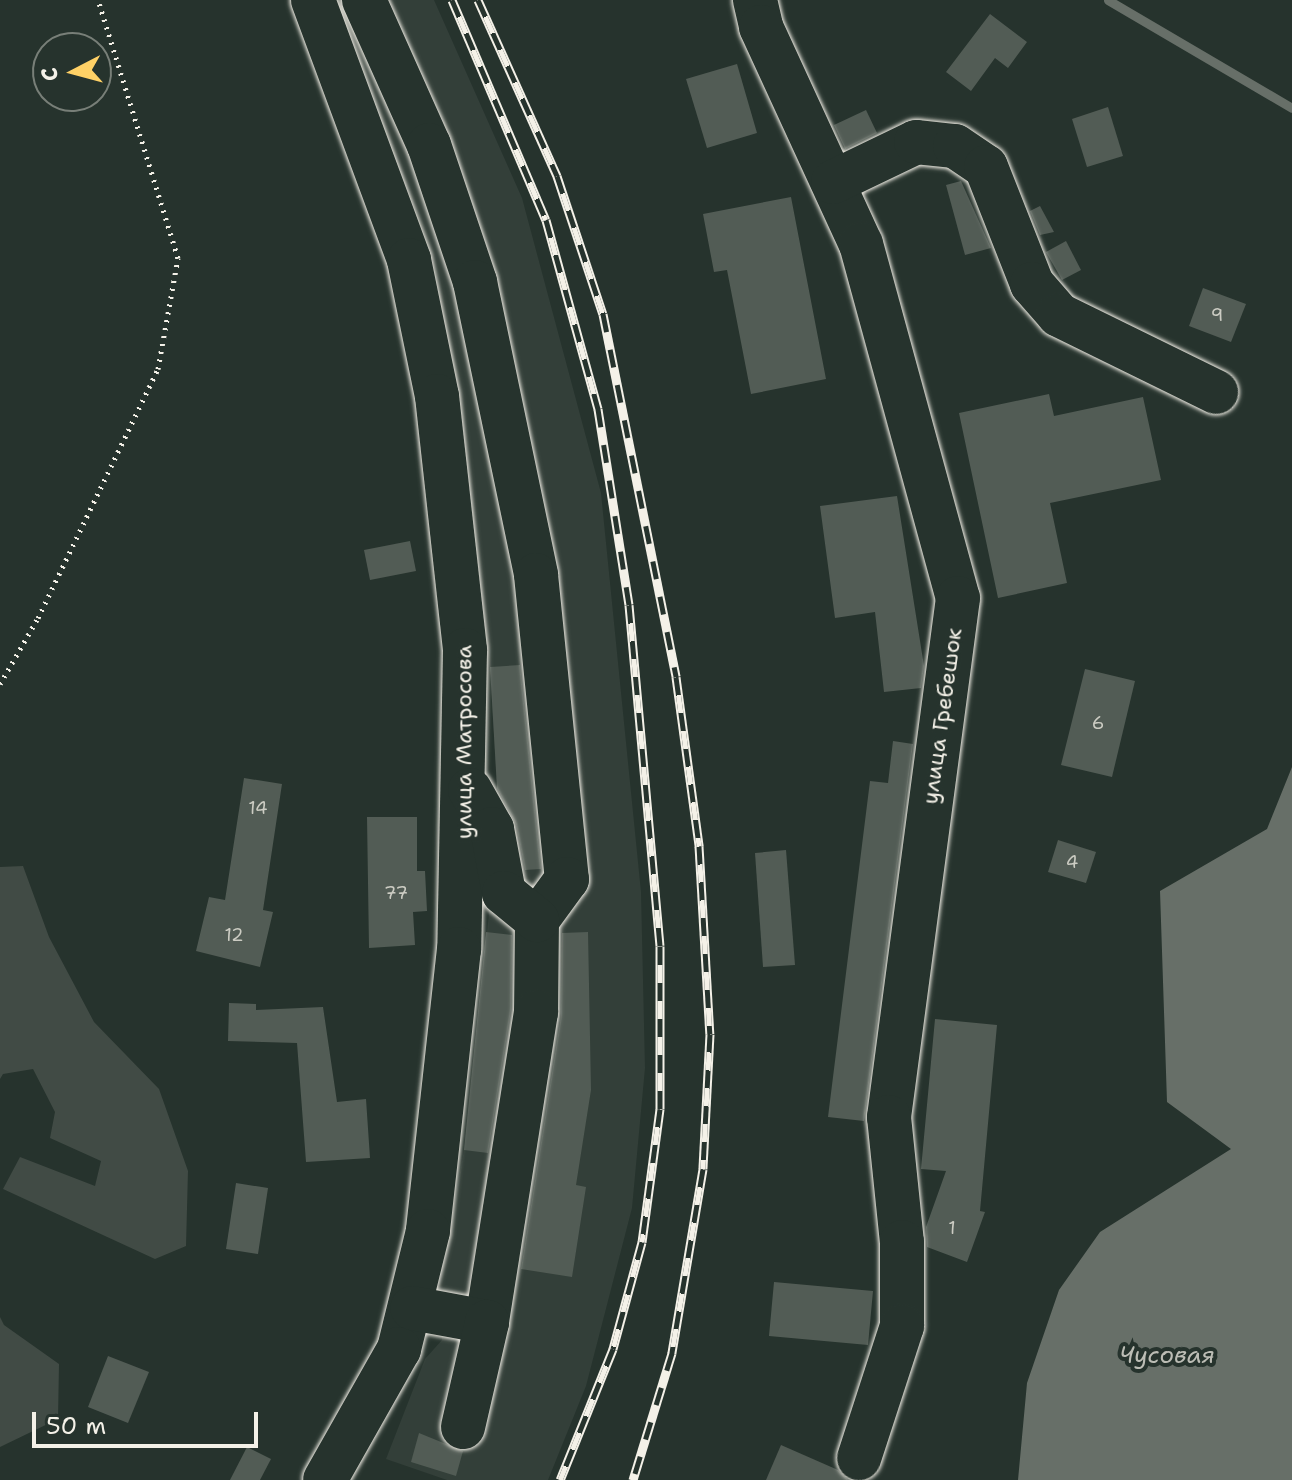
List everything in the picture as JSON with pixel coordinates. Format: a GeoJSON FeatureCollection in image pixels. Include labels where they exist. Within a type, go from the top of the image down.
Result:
{"type":"FeatureCollection","features":[{"type":"Feature","properties":{"kind":"street","name":"улица Матросова"},"geometry":{"type":"LineString","coordinates":[[313,0],[392,209],[424,327],[459,561],[465,784],[459,949],[440,1147],[412,1308],[379,1391],[325,1480]]}},
{"type":"Feature","properties":{"kind":"street"},"geometry":{"type":"LineString","coordinates":[[364,0],[452,204],[475,282],[524,500],[547,660],[567,879],[537,920],[536,1012],[487,1322],[463,1427]]}},
{"type":"Feature","properties":{"kind":"street","name":"улица Гребешок"},"geometry":{"type":"LineString","coordinates":[[755,0],[761,27],[861,244],[958,598],[889,1117],[902,1242],[902,1326],[859,1458]]}},
{"type":"Feature","properties":{"kind":"street"},"geometry":{"type":"LineString","coordinates":[[833,182],[916,142],[955,146],[986,167],[1032,284],[1059,315],[1216,392]]}},
{"type":"Feature","properties":{"kind":"street"},"geometry":{"type":"LineString","coordinates":[[465,784],[492,829],[504,893],[537,920]]}},
{"type":"Feature","properties":{"kind":"street"},"geometry":{"type":"LineString","coordinates":[[412,1308],[487,1322]]}},
{"type":"Feature","properties":{"kind":"path"},"geometry":{"type":"LineString","coordinates":[[0,684],[38,618],[158,369],[178,258],[98,0]]}},
{"type":"Feature","properties":{"kind":"shaded area"},"geometry":{"type":"Polygon","coordinates":[[[330,0],[434,0],[522,198],[601,493],[641,892],[645,1068],[632,1208],[586,1386],[548,1480],[447,1480],[386,1459],[425,1359],[442,1340],[438,1264],[444,1263],[464,1150],[499,819],[490,667],[436,272],[422,225],[330,0]]]}},
{"type":"Feature","properties":{"kind":"shaded area"},"geometry":{"type":"Polygon","coordinates":[[[23,866],[49,937],[94,1022],[159,1089],[188,1171],[186,1246],[155,1259],[3,1189],[20,1157],[95,1186],[101,1161],[50,1138],[55,1112],[33,1069],[3,1074],[0,1079],[0,867],[23,866]]]}},
{"type":"Feature","properties":{"kind":"shaded area"},"geometry":{"type":"Polygon","coordinates":[[[0,1317],[4,1325],[59,1364],[58,1419],[0,1447],[0,1317]]]}},
{"type":"Feature","properties":{"kind":"water","name":"Чусовая"},"geometry":{"type":"Polygon","coordinates":[[[1292,767],[1292,1480],[1018,1480],[1027,1383],[1059,1290],[1100,1232],[1231,1149],[1167,1102],[1160,891],[1267,829],[1292,767]]]}},
{"type":"Feature","properties":{"kind":"building"},"geometry":{"type":"Polygon","coordinates":[[[990,14],[1027,42],[1008,68],[995,58],[971,91],[946,72],[990,14]]]}},
{"type":"Feature","properties":{"kind":"building"},"geometry":{"type":"Polygon","coordinates":[[[737,64],[757,133],[707,148],[686,79],[737,64]]]}},
{"type":"Feature","properties":{"kind":"building"},"geometry":{"type":"Polygon","coordinates":[[[1108,107],[1123,156],[1087,167],[1072,119],[1108,107]]]}},
{"type":"Feature","properties":{"kind":"building"},"geometry":{"type":"Polygon","coordinates":[[[866,110],[877,133],[845,149],[834,125],[866,110]]]}},
{"type":"Feature","properties":{"kind":"building"},"geometry":{"type":"Polygon","coordinates":[[[961,181],[991,248],[965,255],[946,185],[961,181]]]}},
{"type":"Feature","properties":{"kind":"building"},"geometry":{"type":"Polygon","coordinates":[[[791,197],[826,379],[751,394],[727,270],[714,272],[703,214],[791,197]]]}},
{"type":"Feature","properties":{"kind":"building"},"geometry":{"type":"Polygon","coordinates":[[[1040,206],[1054,232],[1040,235],[1030,211],[1040,206]]]}},
{"type":"Feature","properties":{"kind":"building"},"geometry":{"type":"Polygon","coordinates":[[[1066,241],[1081,270],[1062,280],[1046,252],[1066,241]]]}},
{"type":"Feature","properties":{"kind":"building"},"geometry":{"type":"Polygon","coordinates":[[[1203,288],[1246,304],[1231,342],[1189,326],[1203,288]]]}},
{"type":"Feature","properties":{"kind":"building"},"geometry":{"type":"Polygon","coordinates":[[[1049,394],[1054,416],[1143,397],[1161,480],[1050,503],[1067,583],[998,598],[959,413],[1049,394]]]}},
{"type":"Feature","properties":{"kind":"building"},"geometry":{"type":"Polygon","coordinates":[[[897,496],[924,666],[921,688],[884,692],[875,612],[835,618],[820,506],[897,496]]]}},
{"type":"Feature","properties":{"kind":"building"},"geometry":{"type":"Polygon","coordinates":[[[410,541],[416,571],[370,580],[364,550],[410,541]]]}},
{"type":"Feature","properties":{"kind":"building"},"geometry":{"type":"Polygon","coordinates":[[[520,665],[541,869],[525,870],[516,824],[497,788],[490,667],[520,665]]]}},
{"type":"Feature","properties":{"kind":"building"},"geometry":{"type":"Polygon","coordinates":[[[1085,669],[1135,681],[1112,777],[1061,765],[1085,669]]]}},
{"type":"Feature","properties":{"kind":"building"},"geometry":{"type":"Polygon","coordinates":[[[893,741],[913,744],[864,1121],[828,1117],[870,781],[888,783],[893,741]]]}},
{"type":"Feature","properties":{"kind":"building"},"geometry":{"type":"Polygon","coordinates":[[[244,778],[282,784],[263,910],[273,912],[260,967],[196,951],[209,897],[225,900],[244,778]]]}},
{"type":"Feature","properties":{"kind":"building"},"geometry":{"type":"Polygon","coordinates":[[[367,817],[417,817],[417,871],[425,871],[427,911],[413,912],[415,945],[369,948],[367,817]]]}},
{"type":"Feature","properties":{"kind":"building"},"geometry":{"type":"Polygon","coordinates":[[[1058,840],[1096,852],[1086,883],[1048,872],[1058,840]]]}},
{"type":"Feature","properties":{"kind":"building"},"geometry":{"type":"Polygon","coordinates":[[[786,850],[795,965],[763,967],[755,853],[786,850]]]}},
{"type":"Feature","properties":{"kind":"building"},"geometry":{"type":"Polygon","coordinates":[[[486,932],[512,935],[511,1010],[488,1153],[464,1150],[486,932]]]}},
{"type":"Feature","properties":{"kind":"building"},"geometry":{"type":"Polygon","coordinates":[[[588,932],[591,1090],[576,1185],[586,1187],[572,1277],[521,1269],[561,1016],[562,933],[588,932]]]}},
{"type":"Feature","properties":{"kind":"building"},"geometry":{"type":"Polygon","coordinates":[[[229,1003],[256,1004],[256,1010],[323,1007],[337,1102],[366,1099],[370,1158],[306,1162],[297,1043],[228,1041],[229,1003]]]}},
{"type":"Feature","properties":{"kind":"building"},"geometry":{"type":"Polygon","coordinates":[[[935,1019],[997,1025],[980,1211],[985,1212],[967,1262],[927,1247],[926,1227],[946,1171],[921,1169],[935,1019]]]}},
{"type":"Feature","properties":{"kind":"building"},"geometry":{"type":"Polygon","coordinates":[[[236,1183],[268,1188],[258,1254],[226,1249],[236,1183]]]}},
{"type":"Feature","properties":{"kind":"building"},"geometry":{"type":"Polygon","coordinates":[[[774,1282],[873,1291],[868,1345],[769,1336],[774,1282]]]}},
{"type":"Feature","properties":{"kind":"building"},"geometry":{"type":"Polygon","coordinates":[[[108,1356],[149,1372],[128,1423],[88,1407],[108,1356]]]}},
{"type":"Feature","properties":{"kind":"building"},"geometry":{"type":"Polygon","coordinates":[[[419,1433],[463,1451],[456,1476],[411,1462],[419,1433]]]}},
{"type":"Feature","properties":{"kind":"building"},"geometry":{"type":"Polygon","coordinates":[[[781,1445],[838,1470],[848,1480],[766,1480],[781,1445]]]}},
{"type":"Feature","properties":{"kind":"building"},"geometry":{"type":"Polygon","coordinates":[[[247,1447],[271,1459],[260,1480],[230,1480],[247,1447]]]}},
{"type":"Feature","properties":{"kind":"waterway"},"geometry":{"type":"LineString","coordinates":[[1108,0],[1292,108]]}},
{"type":"Feature","properties":{"kind":"railway"},"geometry":{"type":"LineString","coordinates":[[452,0],[546,220],[598,409],[629,605],[660,946],[660,1109],[642,1242],[613,1349],[560,1480]]}},
{"type":"Feature","properties":{"kind":"railway"},"geometry":{"type":"LineString","coordinates":[[478,0],[557,176],[603,314],[676,677],[699,846],[710,1034],[703,1169],[672,1353],[633,1480]]}}]}
